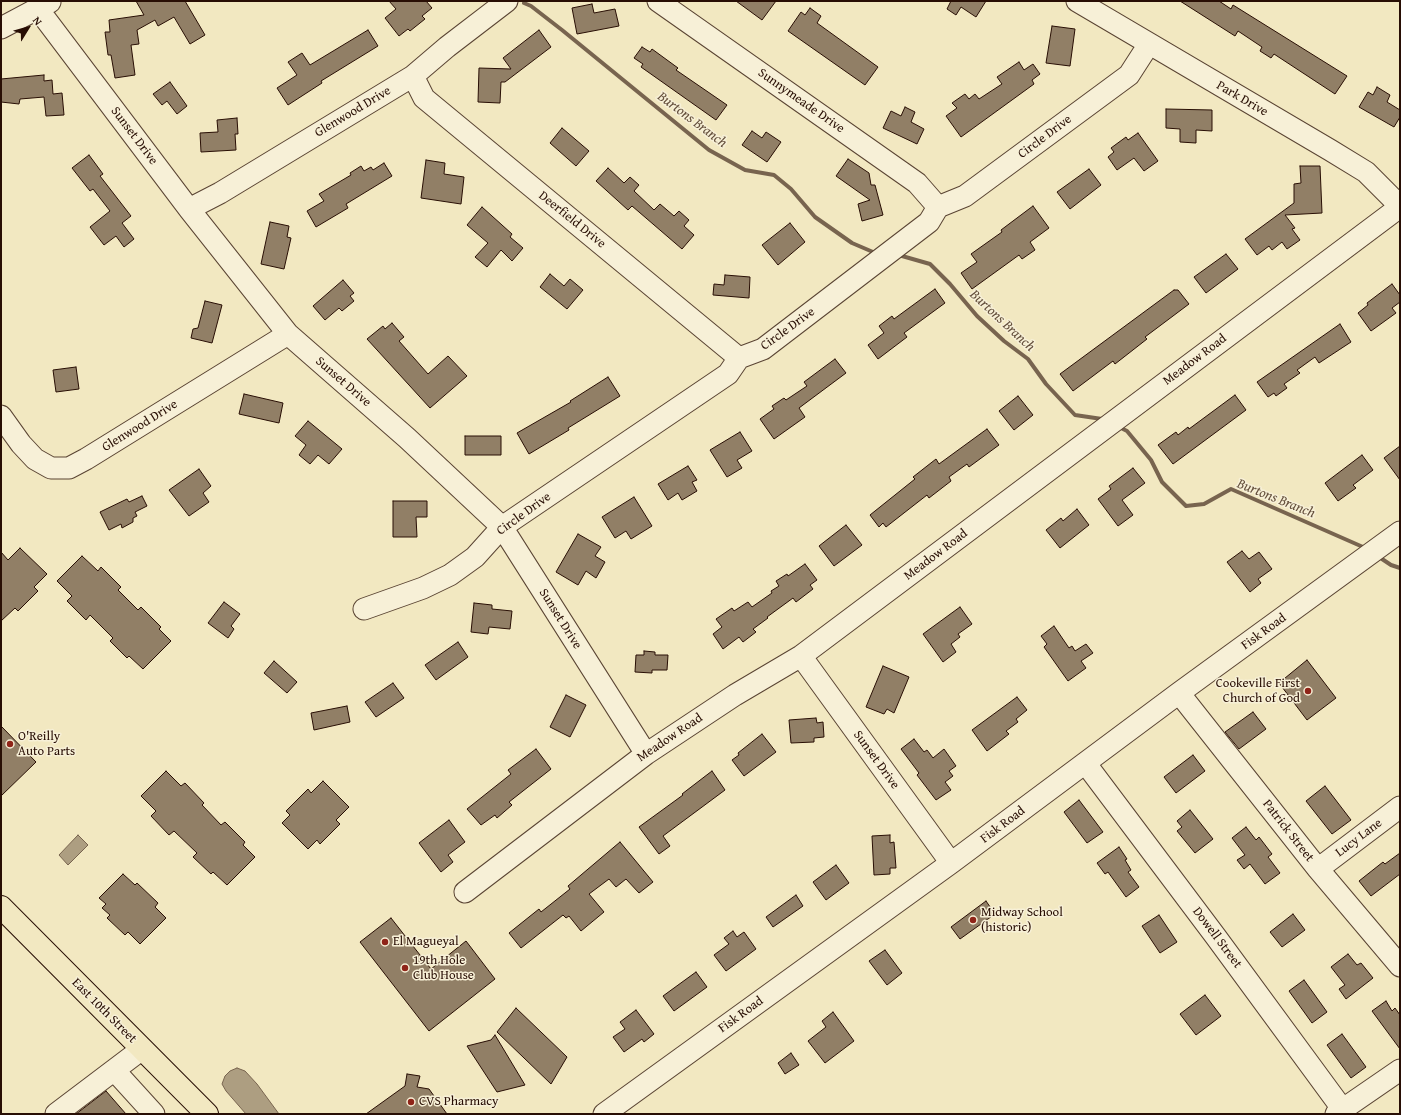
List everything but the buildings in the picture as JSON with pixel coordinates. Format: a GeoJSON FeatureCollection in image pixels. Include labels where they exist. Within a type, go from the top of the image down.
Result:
{"type":"FeatureCollection","features":[{"type":"Feature","properties":{"kind":"main road","name":"East 10th Street"},"geometry":{"type":"LineString","coordinates":[[3,914],[142,1049],[206,1114]]}},
{"type":"Feature","properties":{"kind":"street","name":"Glenwood Drive"},"geometry":{"type":"LineString","coordinates":[[188,208],[220,193],[413,76],[507,1]]}},
{"type":"Feature","properties":{"kind":"street","name":"Sunnymeade Drive"},"geometry":{"type":"LineString","coordinates":[[658,1],[917,184],[938,207]]}},
{"type":"Feature","properties":{"kind":"street","name":"Park Drive"},"geometry":{"type":"LineString","coordinates":[[1077,1],[1366,172],[1400,206]]}},
{"type":"Feature","properties":{"kind":"street"},"geometry":{"type":"LineString","coordinates":[[1,28],[44,5]]}},
{"type":"Feature","properties":{"kind":"street","name":"Sunset Drive"},"geometry":{"type":"LineString","coordinates":[[44,5],[188,208],[288,334],[407,438],[502,528],[646,754]]}},
{"type":"Feature","properties":{"kind":"street","name":"Circle Drive"},"geometry":{"type":"LineString","coordinates":[[364,609],[423,588],[450,575],[475,557],[502,528],[728,374],[739,358],[763,349],[929,222],[938,207],[965,196],[1129,75],[1149,44]]}},
{"type":"Feature","properties":{"kind":"street","name":"Deerfield Drive"},"geometry":{"type":"LineString","coordinates":[[413,76],[424,98],[739,358]]}},
{"type":"Feature","properties":{"kind":"street","name":"Meadow Road"},"geometry":{"type":"LineString","coordinates":[[466,892],[646,754],[735,695],[801,656],[1400,206]]}},
{"type":"Feature","properties":{"kind":"street","name":"Glenwood Drive"},"geometry":{"type":"LineString","coordinates":[[1,416],[21,444],[35,458],[51,468],[69,468],[93,455],[288,334]]}},
{"type":"Feature","properties":{"kind":"street","name":"Fisk Road"},"geometry":{"type":"LineString","coordinates":[[604,1114],[951,863],[1086,764],[1179,693],[1400,532]]}},
{"type":"Feature","properties":{"kind":"street","name":"Sunset Drive"},"geometry":{"type":"LineString","coordinates":[[801,656],[951,863]]}},
{"type":"Feature","properties":{"kind":"street","name":"Patrick Street"},"geometry":{"type":"LineString","coordinates":[[1179,693],[1318,869],[1400,966]]}},
{"type":"Feature","properties":{"kind":"street","name":"Dowell Street"},"geometry":{"type":"LineString","coordinates":[[1086,764],[1216,937],[1341,1112]]}},
{"type":"Feature","properties":{"kind":"street","name":"Lucy Lane"},"geometry":{"type":"LineString","coordinates":[[1318,869],[1400,807]]}},
{"type":"Feature","properties":{"kind":"street"},"geometry":{"type":"LineString","coordinates":[[56,1114],[142,1049]]}},
{"type":"Feature","properties":{"kind":"street"},"geometry":{"type":"LineString","coordinates":[[114,1070],[154,1114]]}},
{"type":"Feature","properties":{"kind":"street"},"geometry":{"type":"LineString","coordinates":[[1341,1112],[1400,1070]]}},
{"type":"Feature","properties":{"kind":"shaded area"},"geometry":{"type":"Polygon","coordinates":[[[78,835],[88,845],[68,865],[59,855],[78,835]]]}},
{"type":"Feature","properties":{"kind":"shaded area"},"geometry":{"type":"Polygon","coordinates":[[[237,1068],[245,1071],[257,1084],[279,1114],[246,1114],[226,1091],[222,1084],[225,1076],[230,1071],[237,1068]]]}},
{"type":"Feature","properties":{"kind":"waterway","name":"Burtons Branch"},"geometry":{"type":"LineString","coordinates":[[524,3],[531,6],[562,30],[709,150],[745,170],[774,175],[791,189],[815,217],[852,243],[873,252]]}},
{"type":"Feature","properties":{"kind":"waterway","name":"Burtons Branch"},"geometry":{"type":"LineString","coordinates":[[902,256],[930,264],[950,284],[977,316],[1004,341],[1028,359],[1046,384],[1075,415],[1102,419]]}},
{"type":"Feature","properties":{"kind":"waterway","name":"Burtons Branch"},"geometry":{"type":"LineString","coordinates":[[1123,429],[1127,431],[1151,460],[1162,482],[1186,506],[1204,504],[1231,489],[1363,547]]}},
{"type":"Feature","properties":{"kind":"waterway","name":"Burtons Branch"},"geometry":{"type":"LineString","coordinates":[[1382,559],[1391,565],[1400,568]]}},
{"type":"Feature","properties":{"kind":"place","name":"Cookeville First Church of God"},"geometry":{"type":"Point","coordinates":[1308,691]}},
{"type":"Feature","properties":{"kind":"place","name":"O'Reilly Auto Parts"},"geometry":{"type":"Point","coordinates":[10,744]}},
{"type":"Feature","properties":{"kind":"place","name":"Midway School (historic)"},"geometry":{"type":"Point","coordinates":[973,920]}},
{"type":"Feature","properties":{"kind":"place","name":"El Magueyal"},"geometry":{"type":"Point","coordinates":[385,942]}},
{"type":"Feature","properties":{"kind":"place","name":"19th Hole Club House"},"geometry":{"type":"Point","coordinates":[405,968]}},
{"type":"Feature","properties":{"kind":"place","name":"CVS Pharmacy"},"geometry":{"type":"Point","coordinates":[411,1102]}}]}
